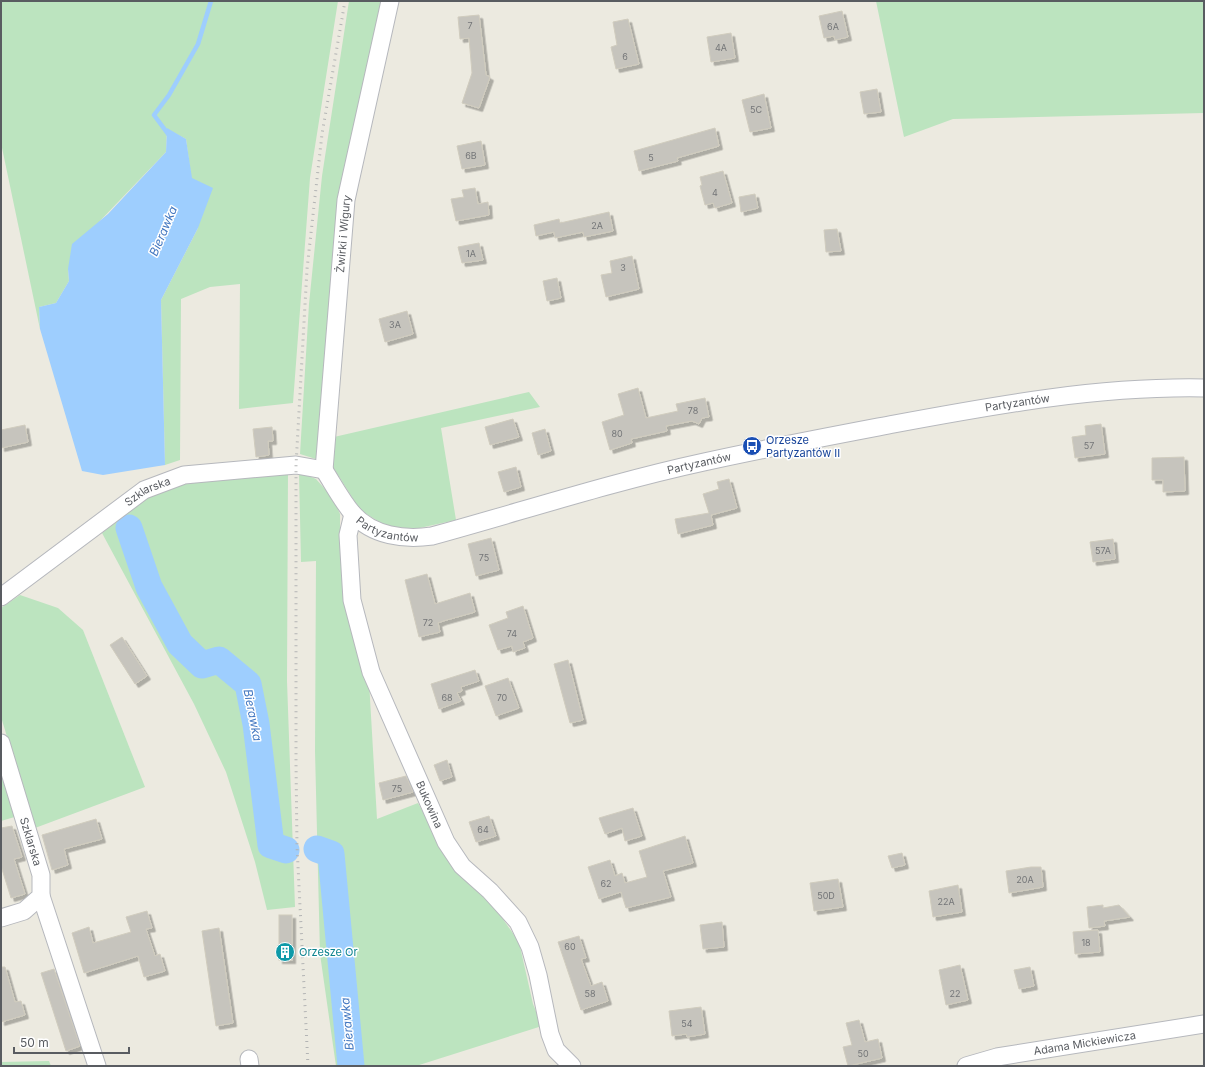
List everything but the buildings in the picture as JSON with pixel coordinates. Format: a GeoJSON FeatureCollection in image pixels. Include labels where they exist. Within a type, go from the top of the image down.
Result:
{"type":"FeatureCollection","features":[{"type":"Feature","properties":{"kind":"street","name":"Żwirki i Wigury"},"geometry":{"type":"LineString","coordinates":[[324,470],[346,200],[390,1]]}},
{"type":"Feature","properties":{"kind":"street","name":"Partyzantów"},"geometry":{"type":"LineString","coordinates":[[324,470],[353,514],[366,525],[393,535],[414,538],[432,536],[702,462],[922,419],[1026,400],[1102,392],[1174,387],[1204,388]]}},
{"type":"Feature","properties":{"kind":"street","name":"Szklarska"},"geometry":{"type":"LineString","coordinates":[[1,597],[144,490],[184,474],[296,465],[324,470]]}},
{"type":"Feature","properties":{"kind":"street","name":"Bukowina"},"geometry":{"type":"LineString","coordinates":[[353,514],[348,535],[352,600],[371,672],[446,842],[462,866],[505,906],[521,928],[530,947],[538,975],[550,1034],[556,1050],[572,1066]]}},
{"type":"Feature","properties":{"kind":"street","name":"Szklarska"},"geometry":{"type":"LineString","coordinates":[[1,743],[41,875],[41,896],[97,1066]]}},
{"type":"Feature","properties":{"kind":"street"},"geometry":{"type":"LineString","coordinates":[[1,918],[24,911],[41,896]]}},
{"type":"Feature","properties":{"kind":"street","name":"Adama Mickiewicza"},"geometry":{"type":"LineString","coordinates":[[966,1066],[997,1057],[1204,1024]]}},
{"type":"Feature","properties":{"kind":"green space"},"geometry":{"type":"Polygon","coordinates":[[[1,1],[338,1],[310,178],[293,403],[239,409],[240,284],[210,287],[181,299],[180,460],[165,465],[161,300],[198,228],[186,139],[167,129],[166,152],[96,225],[68,269],[69,281],[56,303],[39,307],[40,329],[1,143],[1,1]]]}},
{"type":"Feature","properties":{"kind":"green space"},"geometry":{"type":"Polygon","coordinates":[[[349,1],[384,1],[344,186],[319,460],[300,454],[309,304],[322,176],[349,1]]]}},
{"type":"Feature","properties":{"kind":"green space"},"geometry":{"type":"Polygon","coordinates":[[[876,1],[1204,1],[1204,113],[953,119],[904,137],[876,1]]]}},
{"type":"Feature","properties":{"kind":"green space"},"geometry":{"type":"Polygon","coordinates":[[[529,392],[540,407],[441,428],[456,520],[415,529],[386,526],[360,510],[333,467],[334,437],[529,392]]]}},
{"type":"Feature","properties":{"kind":"green space"},"geometry":{"type":"Polygon","coordinates":[[[299,472],[316,479],[333,498],[340,514],[340,551],[347,609],[369,681],[377,819],[418,803],[454,868],[498,912],[519,942],[533,1004],[542,1026],[416,1066],[336,1066],[320,954],[315,751],[316,561],[301,562],[299,472]]]}},
{"type":"Feature","properties":{"kind":"green space"},"geometry":{"type":"Polygon","coordinates":[[[288,473],[287,681],[295,907],[267,910],[255,862],[226,772],[194,704],[102,533],[149,497],[188,483],[288,473]]]}},
{"type":"Feature","properties":{"kind":"green space"},"geometry":{"type":"Polygon","coordinates":[[[20,595],[58,608],[83,630],[145,787],[35,828],[1,717],[1,608],[20,595]]]}},
{"type":"Feature","properties":{"kind":"green space"},"geometry":{"type":"Polygon","coordinates":[[[1,762],[18,816],[1,821],[1,762]]]}},
{"type":"Feature","properties":{"kind":"green space"},"geometry":{"type":"Polygon","coordinates":[[[49,1061],[51,1066],[1,1066],[1,1062],[49,1061]]]}},
{"type":"Feature","properties":{"kind":"water"},"geometry":{"type":"Polygon","coordinates":[[[167,128],[186,139],[192,178],[213,188],[198,228],[161,300],[165,465],[103,475],[82,471],[40,329],[39,307],[56,303],[69,281],[68,269],[72,244],[108,214],[166,152],[167,128]]]}},
{"type":"Feature","properties":{"kind":"waterway","name":"Bierawka"},"geometry":{"type":"LineString","coordinates":[[171,138],[154,115],[169,95],[198,44],[211,1]]}},
{"type":"Feature","properties":{"kind":"waterway","name":"Bierawka"},"geometry":{"type":"LineString","coordinates":[[129,528],[149,587],[180,644],[202,665],[219,660],[248,684],[256,724],[271,845],[286,850]]}},
{"type":"Feature","properties":{"kind":"waterway","name":"Bierawka"},"geometry":{"type":"LineString","coordinates":[[317,849],[331,854],[351,1066]]}},
{"type":"Feature","properties":{"kind":"railway"},"geometry":{"type":"LineString","coordinates":[[308,1066],[297,846],[296,465],[307,269],[322,134],[345,1]]}},
{"type":"Feature","properties":{"kind":"place","name":"Orzesze Partyzantów II"},"geometry":{"type":"Point","coordinates":[752,446]}},
{"type":"Feature","properties":{"kind":"place","name":"Orzesze Or"},"geometry":{"type":"Point","coordinates":[285,952]}}]}
